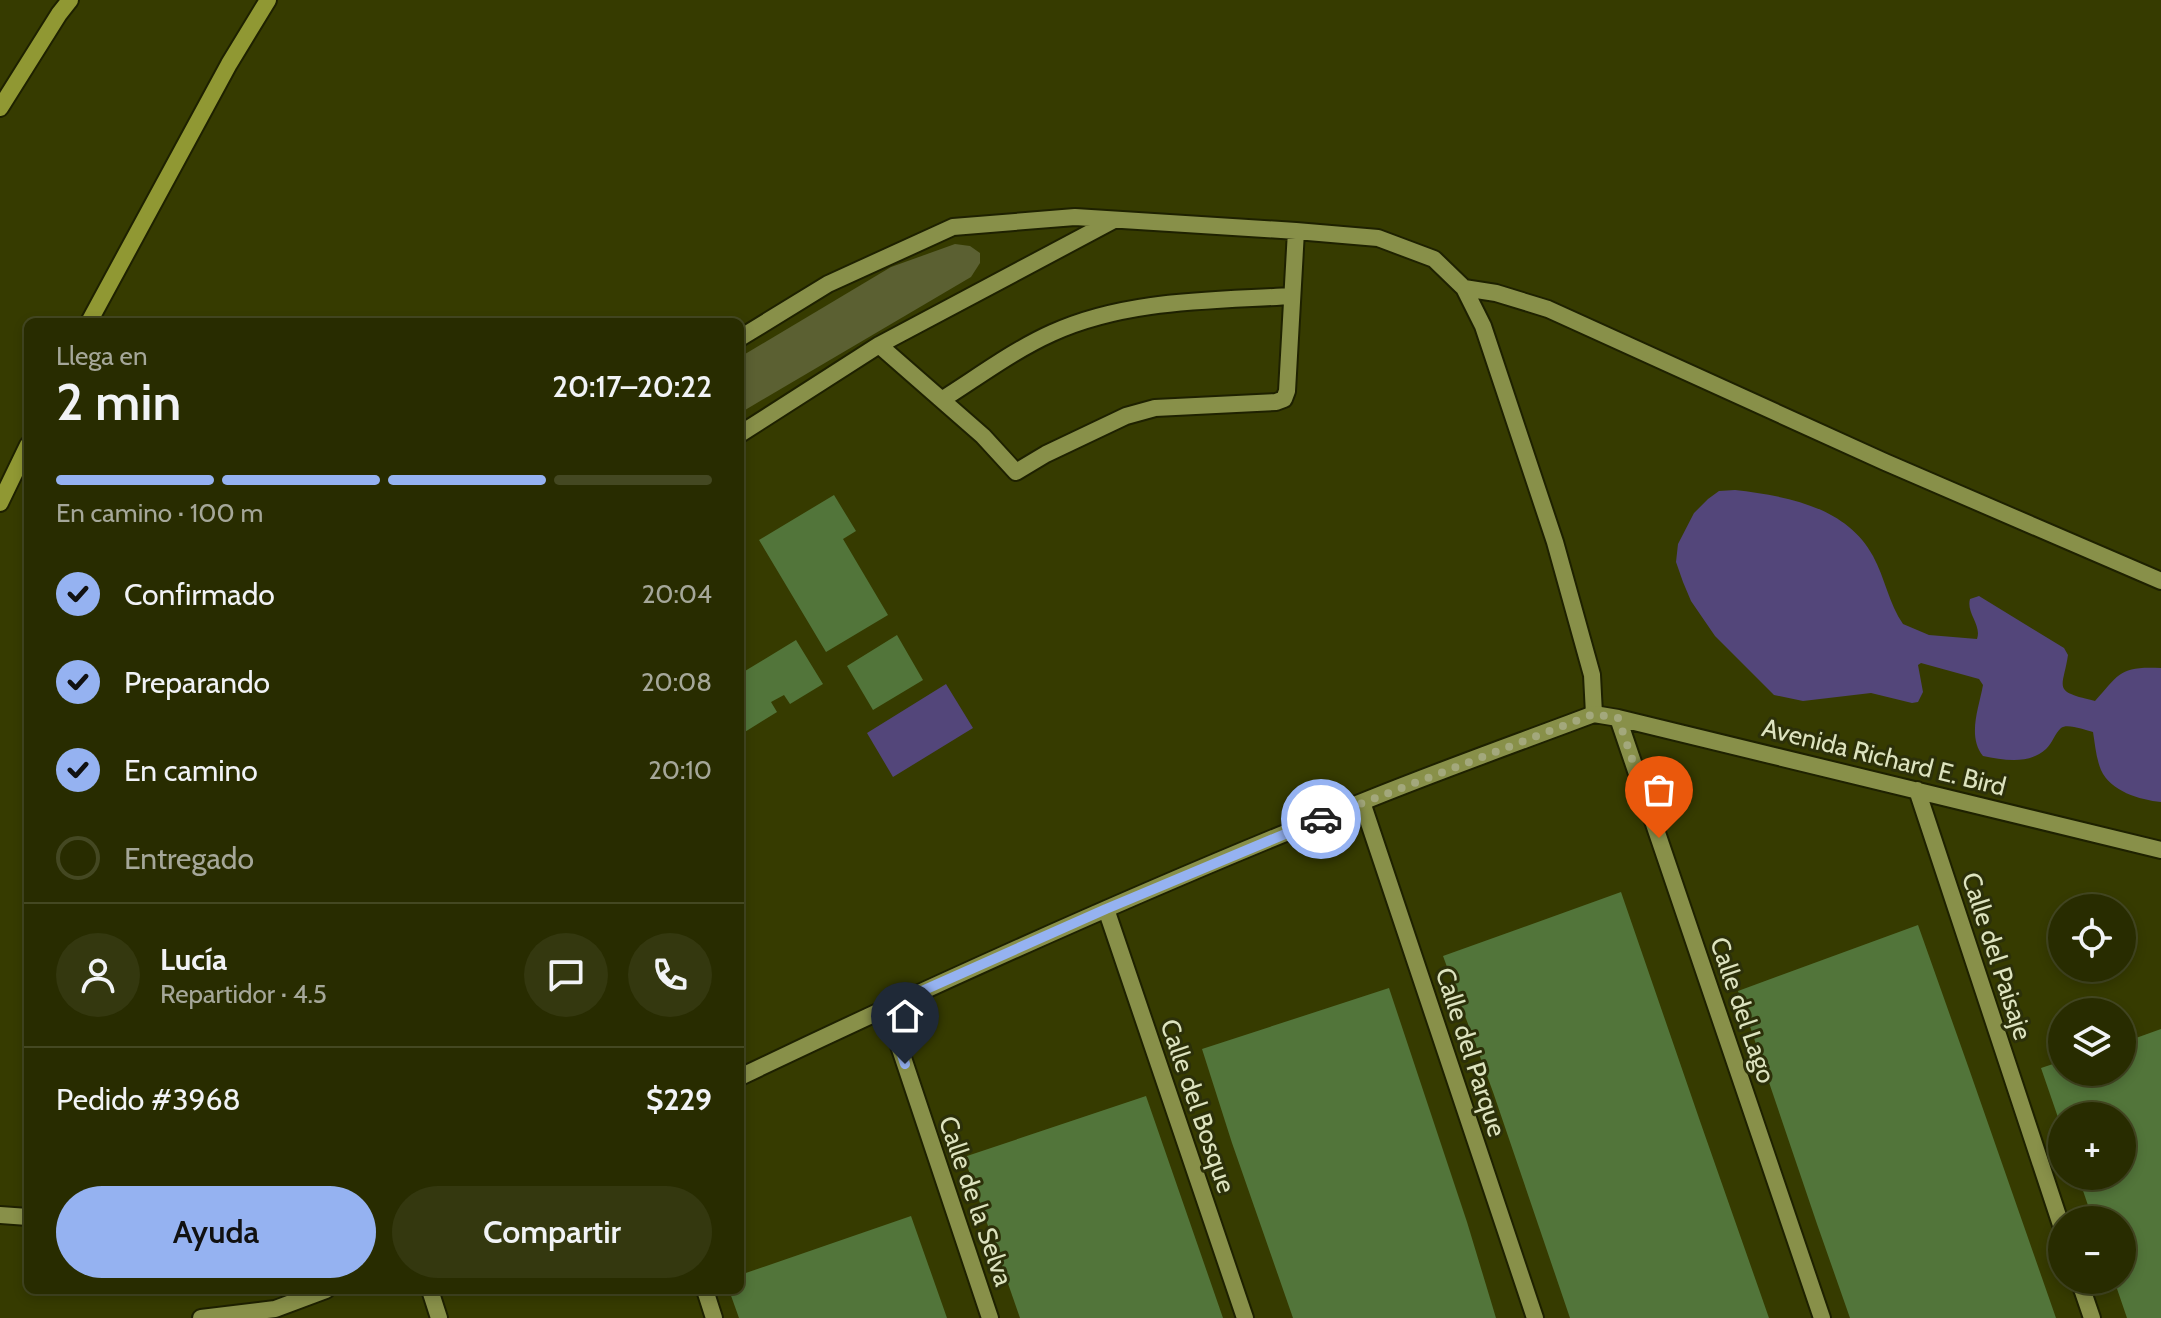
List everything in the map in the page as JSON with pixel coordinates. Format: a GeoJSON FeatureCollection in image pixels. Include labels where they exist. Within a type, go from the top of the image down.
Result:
{"type":"FeatureCollection","features":[{"type":"Feature","properties":{"kind":"main road"},"geometry":{"type":"LineString","coordinates":[[0,108],[70,0]]}},
{"type":"Feature","properties":{"kind":"main road"},"geometry":{"type":"LineString","coordinates":[[91,318],[229,64],[268,0]]}},
{"type":"Feature","properties":{"kind":"main road"},"geometry":{"type":"LineString","coordinates":[[0,503],[24,453]]}},
{"type":"Feature","properties":{"kind":"street"},"geometry":{"type":"LineString","coordinates":[[744,336],[828,284],[953,227],[1075,217],[1296,231],[1378,238],[1434,259],[1464,288],[1483,326],[1555,542],[1592,675],[1594,714],[1362,802],[1106,909],[886,1007],[744,1075]]}},
{"type":"Feature","properties":{"kind":"street"},"geometry":{"type":"LineString","coordinates":[[744,431],[879,345],[1115,219]]}},
{"type":"Feature","properties":{"kind":"street"},"geometry":{"type":"LineString","coordinates":[[879,345],[943,399],[1016,472],[1046,454],[1126,416],[1155,408],[1276,402],[1284,399],[1287,391],[1296,231]]}},
{"type":"Feature","properties":{"kind":"street"},"geometry":{"type":"LineString","coordinates":[[1464,288],[1496,293],[1548,309],[1900,469],[2161,581]]}},
{"type":"Feature","properties":{"kind":"street"},"geometry":{"type":"LineString","coordinates":[[943,399],[1052,333],[1115,312],[1174,303],[1292,296]]}},
{"type":"Feature","properties":{"kind":"street","name":"Avenida Richard E. Bird"},"geometry":{"type":"LineString","coordinates":[[1594,714],[2161,850]]}},
{"type":"Feature","properties":{"kind":"street","name":"Calle del Lago"},"geometry":{"type":"LineString","coordinates":[[1618,718],[1822,1318]]}},
{"type":"Feature","properties":{"kind":"street","name":"Calle del Paisaje"},"geometry":{"type":"LineString","coordinates":[[1917,790],[2055,1206]]}},
{"type":"Feature","properties":{"kind":"street","name":"Calle del Parque"},"geometry":{"type":"LineString","coordinates":[[1362,802],[1535,1318]]}},
{"type":"Feature","properties":{"kind":"street","name":"Calle del Bosque"},"geometry":{"type":"LineString","coordinates":[[1106,909],[1245,1318]]}},
{"type":"Feature","properties":{"kind":"street","name":"Calle de la Selva"},"geometry":{"type":"LineString","coordinates":[[886,1007],[990,1318]]}},
{"type":"Feature","properties":{"kind":"street"},"geometry":{"type":"LineString","coordinates":[[0,1215],[24,1217]]}},
{"type":"Feature","properties":{"kind":"street"},"geometry":{"type":"LineString","coordinates":[[201,1318],[275,1309],[315,1294]]}},
{"type":"Feature","properties":{"kind":"street"},"geometry":{"type":"LineString","coordinates":[[431,1294],[439,1318]]}},
{"type":"Feature","properties":{"kind":"street"},"geometry":{"type":"LineString","coordinates":[[706,1294],[714,1318]]}},
{"type":"Feature","properties":{"kind":"street"},"geometry":{"type":"LineString","coordinates":[[2084,1294],[2092,1318]]}},
{"type":"Feature","properties":{"kind":"green space"},"geometry":{"type":"Polygon","coordinates":[[[955,244],[970,246],[980,253],[980,263],[971,277],[744,411],[744,355],[891,267],[955,244]]]}},
{"type":"Feature","properties":{"kind":"shaded area"},"geometry":{"type":"Polygon","coordinates":[[[1735,490],[1794,500],[1813,506],[1847,525],[1873,556],[1903,624],[1929,635],[1977,639],[1969,604],[1970,599],[1979,596],[2064,648],[2068,655],[2063,687],[2072,694],[2095,701],[2122,673],[2137,668],[2161,668],[2161,802],[2135,797],[2111,784],[2099,765],[2093,732],[2067,726],[2061,728],[2046,749],[2024,759],[1983,756],[1975,731],[1983,685],[1979,679],[1921,663],[1918,665],[1923,692],[1918,702],[1871,693],[1803,701],[1774,695],[1715,636],[1691,601],[1676,562],[1678,544],[1694,513],[1719,491],[1735,490]]]}},
{"type":"Feature","properties":{"kind":"shaded area"},"geometry":{"type":"Polygon","coordinates":[[[946,684],[973,728],[893,777],[867,733],[946,684]]]}},
{"type":"Feature","properties":{"kind":"building"},"geometry":{"type":"Polygon","coordinates":[[[834,495],[856,531],[843,539],[888,615],[826,652],[759,540],[834,495]]]}},
{"type":"Feature","properties":{"kind":"building"},"geometry":{"type":"Polygon","coordinates":[[[897,635],[923,680],[873,710],[847,666],[897,635]]]}},
{"type":"Feature","properties":{"kind":"building"},"geometry":{"type":"Polygon","coordinates":[[[796,640],[823,684],[790,704],[784,695],[771,702],[777,712],[744,733],[744,672],[796,640]]]}},
{"type":"Feature","properties":{"kind":"building"},"geometry":{"type":"Polygon","coordinates":[[[1621,892],[1769,1318],[1570,1318],[1443,956],[1621,892]]]}},
{"type":"Feature","properties":{"kind":"building"},"geometry":{"type":"Polygon","coordinates":[[[1918,925],[2056,1318],[1850,1318],[1738,991],[1918,925]]]}},
{"type":"Feature","properties":{"kind":"building"},"geometry":{"type":"Polygon","coordinates":[[[1389,988],[1496,1318],[1293,1318],[1232,1143],[1202,1049],[1389,988]]]}},
{"type":"Feature","properties":{"kind":"building"},"geometry":{"type":"Polygon","coordinates":[[[2161,1029],[2161,1318],[2127,1318],[2119,1294],[2136,1294],[2136,1206],[2088,1206],[2083,1190],[2136,1190],[2136,1102],[2053,1102],[2041,1068],[2048,1066],[2048,1086],[2136,1086],[2136,1038],[2161,1029]]]}},
{"type":"Feature","properties":{"kind":"building"},"geometry":{"type":"Polygon","coordinates":[[[1146,1096],[1223,1318],[1020,1318],[964,1157],[1146,1096]]]}},
{"type":"Feature","properties":{"kind":"building"},"geometry":{"type":"Polygon","coordinates":[[[911,1216],[947,1318],[739,1318],[730,1294],[744,1294],[744,1274],[911,1216]]]}},
{"type":"Feature","properties":{"kind":"way so far"},"geometry":{"type":"LineString","coordinates":[[1321,819],[1594,714],[1618,718],[1659,838]]}},
{"type":"Feature","properties":{"kind":"route"},"geometry":{"type":"LineString","coordinates":[[905,1064],[886,1007],[1106,909],[1321,819]]}}]}
